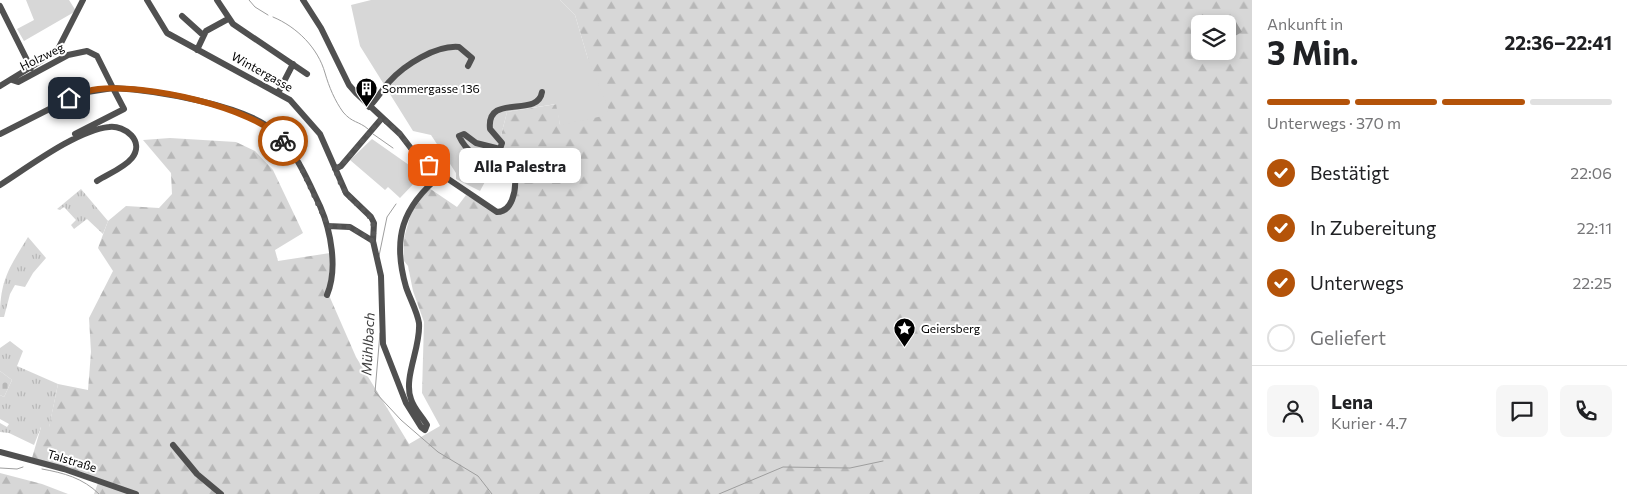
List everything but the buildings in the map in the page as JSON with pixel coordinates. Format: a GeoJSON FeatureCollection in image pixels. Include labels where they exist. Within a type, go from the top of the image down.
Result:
{"type":"FeatureCollection","features":[{"type":"Feature","properties":{"kind":"street"},"geometry":{"type":"LineString","coordinates":[[0,86],[57,51],[82,0]]}},
{"type":"Feature","properties":{"kind":"street","name":"Wintergasse"},"geometry":{"type":"LineString","coordinates":[[147,0],[168,33],[196,50],[278,92],[298,106],[319,132],[346,193],[371,217],[375,229],[373,241],[380,276],[383,344],[406,403],[424,430],[427,429],[425,421],[410,398],[419,324],[405,280],[400,257],[400,238],[410,209],[425,189],[441,175]]}},
{"type":"Feature","properties":{"kind":"street"},"geometry":{"type":"LineString","coordinates":[[217,0],[228,19],[243,32],[307,74]]}},
{"type":"Feature","properties":{"kind":"street"},"geometry":{"type":"LineString","coordinates":[[303,0],[321,28],[349,85],[369,107],[400,134],[418,158],[497,212],[504,211],[514,197],[514,179],[507,170],[481,161],[464,145],[459,136],[464,134],[476,143],[500,149],[502,143],[490,130],[492,114],[501,109],[536,103],[541,97],[542,92]]}},
{"type":"Feature","properties":{"kind":"street"},"geometry":{"type":"LineString","coordinates":[[0,6],[31,68]]}},
{"type":"Feature","properties":{"kind":"street"},"geometry":{"type":"LineString","coordinates":[[182,16],[202,35]]}},
{"type":"Feature","properties":{"kind":"street"},"geometry":{"type":"LineString","coordinates":[[196,50],[202,35],[228,19]]}},
{"type":"Feature","properties":{"kind":"street"},"geometry":{"type":"LineString","coordinates":[[369,107],[396,76],[418,60],[445,48],[459,47],[469,54],[472,58],[468,66]]}},
{"type":"Feature","properties":{"kind":"street","name":"Holzweg"},"geometry":{"type":"LineString","coordinates":[[12,80],[18,82],[68,55],[87,51],[97,56],[124,109],[75,134]]}},
{"type":"Feature","properties":{"kind":"street"},"geometry":{"type":"LineString","coordinates":[[278,92],[294,64]]}},
{"type":"Feature","properties":{"kind":"street"},"geometry":{"type":"LineString","coordinates":[[0,134],[82,93],[113,88],[160,93],[196,101],[244,116],[268,126],[290,149],[298,161],[328,226],[331,274],[327,296]]}},
{"type":"Feature","properties":{"kind":"street"},"geometry":{"type":"LineString","coordinates":[[335,169],[341,166],[382,118]]}},
{"type":"Feature","properties":{"kind":"street"},"geometry":{"type":"LineString","coordinates":[[0,185],[55,151],[87,134],[108,127],[120,128],[131,133],[135,140],[134,156],[126,164],[97,181]]}},
{"type":"Feature","properties":{"kind":"street"},"geometry":{"type":"LineString","coordinates":[[328,226],[350,227],[373,241]]}},
{"type":"Feature","properties":{"kind":"street"},"geometry":{"type":"LineString","coordinates":[[173,445],[197,474],[221,494]]}},
{"type":"Feature","properties":{"kind":"street","name":"Talstraße"},"geometry":{"type":"LineString","coordinates":[[0,452],[73,472],[136,494]]}},
{"type":"Feature","properties":{"kind":"green space"},"geometry":{"type":"Polygon","coordinates":[[[26,0],[69,0],[76,11],[24,41],[17,29],[34,20],[26,0]]]}},
{"type":"Feature","properties":{"kind":"green space"},"geometry":{"type":"Polygon","coordinates":[[[371,0],[560,0],[575,15],[588,59],[609,110],[603,116],[560,125],[556,104],[507,112],[493,167],[480,191],[456,179],[456,173],[431,135],[413,131],[360,46],[351,5],[371,0]]]}},
{"type":"Feature","properties":{"kind":"green space"},"geometry":{"type":"Polygon","coordinates":[[[560,0],[1252,0],[1252,494],[94,494],[99,480],[32,458],[41,427],[49,427],[58,384],[88,390],[91,352],[89,318],[113,271],[98,248],[108,221],[126,206],[159,208],[172,194],[171,173],[143,140],[170,138],[236,142],[255,151],[273,170],[303,233],[275,250],[278,261],[330,253],[328,293],[356,357],[409,444],[440,426],[422,393],[424,322],[413,291],[408,266],[404,261],[404,238],[411,213],[429,188],[457,207],[466,195],[496,212],[505,209],[518,179],[493,167],[507,112],[557,104],[560,125],[588,59],[575,15],[560,0]]]}},
{"type":"Feature","properties":{"kind":"green space"},"geometry":{"type":"Polygon","coordinates":[[[372,139],[409,165],[420,177],[400,198],[388,187],[385,190],[350,160],[372,139]]]}},
{"type":"Feature","properties":{"kind":"green space"},"geometry":{"type":"Polygon","coordinates":[[[81,189],[108,221],[103,234],[87,219],[74,229],[71,225],[76,220],[64,207],[60,210],[57,209],[81,189]]]}},
{"type":"Feature","properties":{"kind":"green space"},"geometry":{"type":"Polygon","coordinates":[[[28,237],[46,258],[33,273],[25,287],[15,285],[10,294],[4,317],[0,317],[0,304],[7,275],[28,237]]]}},
{"type":"Feature","properties":{"kind":"green space"},"geometry":{"type":"Polygon","coordinates":[[[10,341],[23,351],[17,366],[58,384],[49,428],[41,427],[34,445],[9,433],[0,432],[0,423],[7,427],[9,424],[0,419],[0,395],[4,397],[12,380],[0,371],[0,348],[10,341]]]}},
{"type":"Feature","properties":{"kind":"green space"},"geometry":{"type":"Polygon","coordinates":[[[0,371],[12,380],[4,397],[0,395],[0,371]]]}},
{"type":"Feature","properties":{"kind":"green space"},"geometry":{"type":"Polygon","coordinates":[[[0,473],[42,484],[68,494],[0,494],[0,473]]]}},
{"type":"Feature","properties":{"kind":"water"},"geometry":{"type":"Polygon","coordinates":[[[1236,22],[1242,32],[1236,35],[1236,22]]]}},
{"type":"Feature","properties":{"kind":"waterway","name":"Mühlbach"},"geometry":{"type":"LineString","coordinates":[[249,0],[255,7],[268,15]]}},
{"type":"Feature","properties":{"kind":"waterway","name":"Mühlbach"},"geometry":{"type":"LineString","coordinates":[[273,17],[290,26],[312,47],[322,64],[332,94],[343,112],[349,118],[368,129]]}},
{"type":"Feature","properties":{"kind":"waterway","name":"Mühlbach"},"geometry":{"type":"LineString","coordinates":[[373,134],[393,148]]}},
{"type":"Feature","properties":{"kind":"waterway","name":"Mühlbach"},"geometry":{"type":"LineString","coordinates":[[379,256],[387,217],[396,204]]}},
{"type":"Feature","properties":{"kind":"waterway","name":"Mühlbach"},"geometry":{"type":"LineString","coordinates":[[380,333],[375,392],[401,420],[438,452],[478,476],[492,494]]}},
{"type":"Feature","properties":{"kind":"waterway"},"geometry":{"type":"LineString","coordinates":[[719,494],[783,467],[850,468],[883,461]]}},
{"type":"Feature","properties":{"kind":"waterway"},"geometry":{"type":"LineString","coordinates":[[0,468],[17,469],[23,467]]}},
{"type":"Feature","properties":{"kind":"waterway"},"geometry":{"type":"LineString","coordinates":[[42,469],[73,477],[93,488],[99,494]]}},
{"type":"Feature","properties":{"kind":"way so far"},"geometry":{"type":"LineString","coordinates":[[283,141],[298,161],[328,226],[340,225],[356,229],[373,241],[375,229],[371,217],[346,193],[335,169],[341,166],[382,118],[400,134],[420,160],[429,165]]}},
{"type":"Feature","properties":{"kind":"place","name":"Sommergasse 136"},"geometry":{"type":"Point","coordinates":[366,108]}},
{"type":"Feature","properties":{"kind":"place","name":"Alla Palestra"},"geometry":{"type":"Point","coordinates":[429,165]}},
{"type":"Feature","properties":{"kind":"place","name":"Geiersberg"},"geometry":{"type":"Point","coordinates":[905,348]}},
{"type":"Feature","properties":{"kind":"route"},"geometry":{"type":"LineString","coordinates":[[69,98],[97,89],[113,88],[136,89],[168,94],[244,116],[268,126],[283,141]]}}]}
